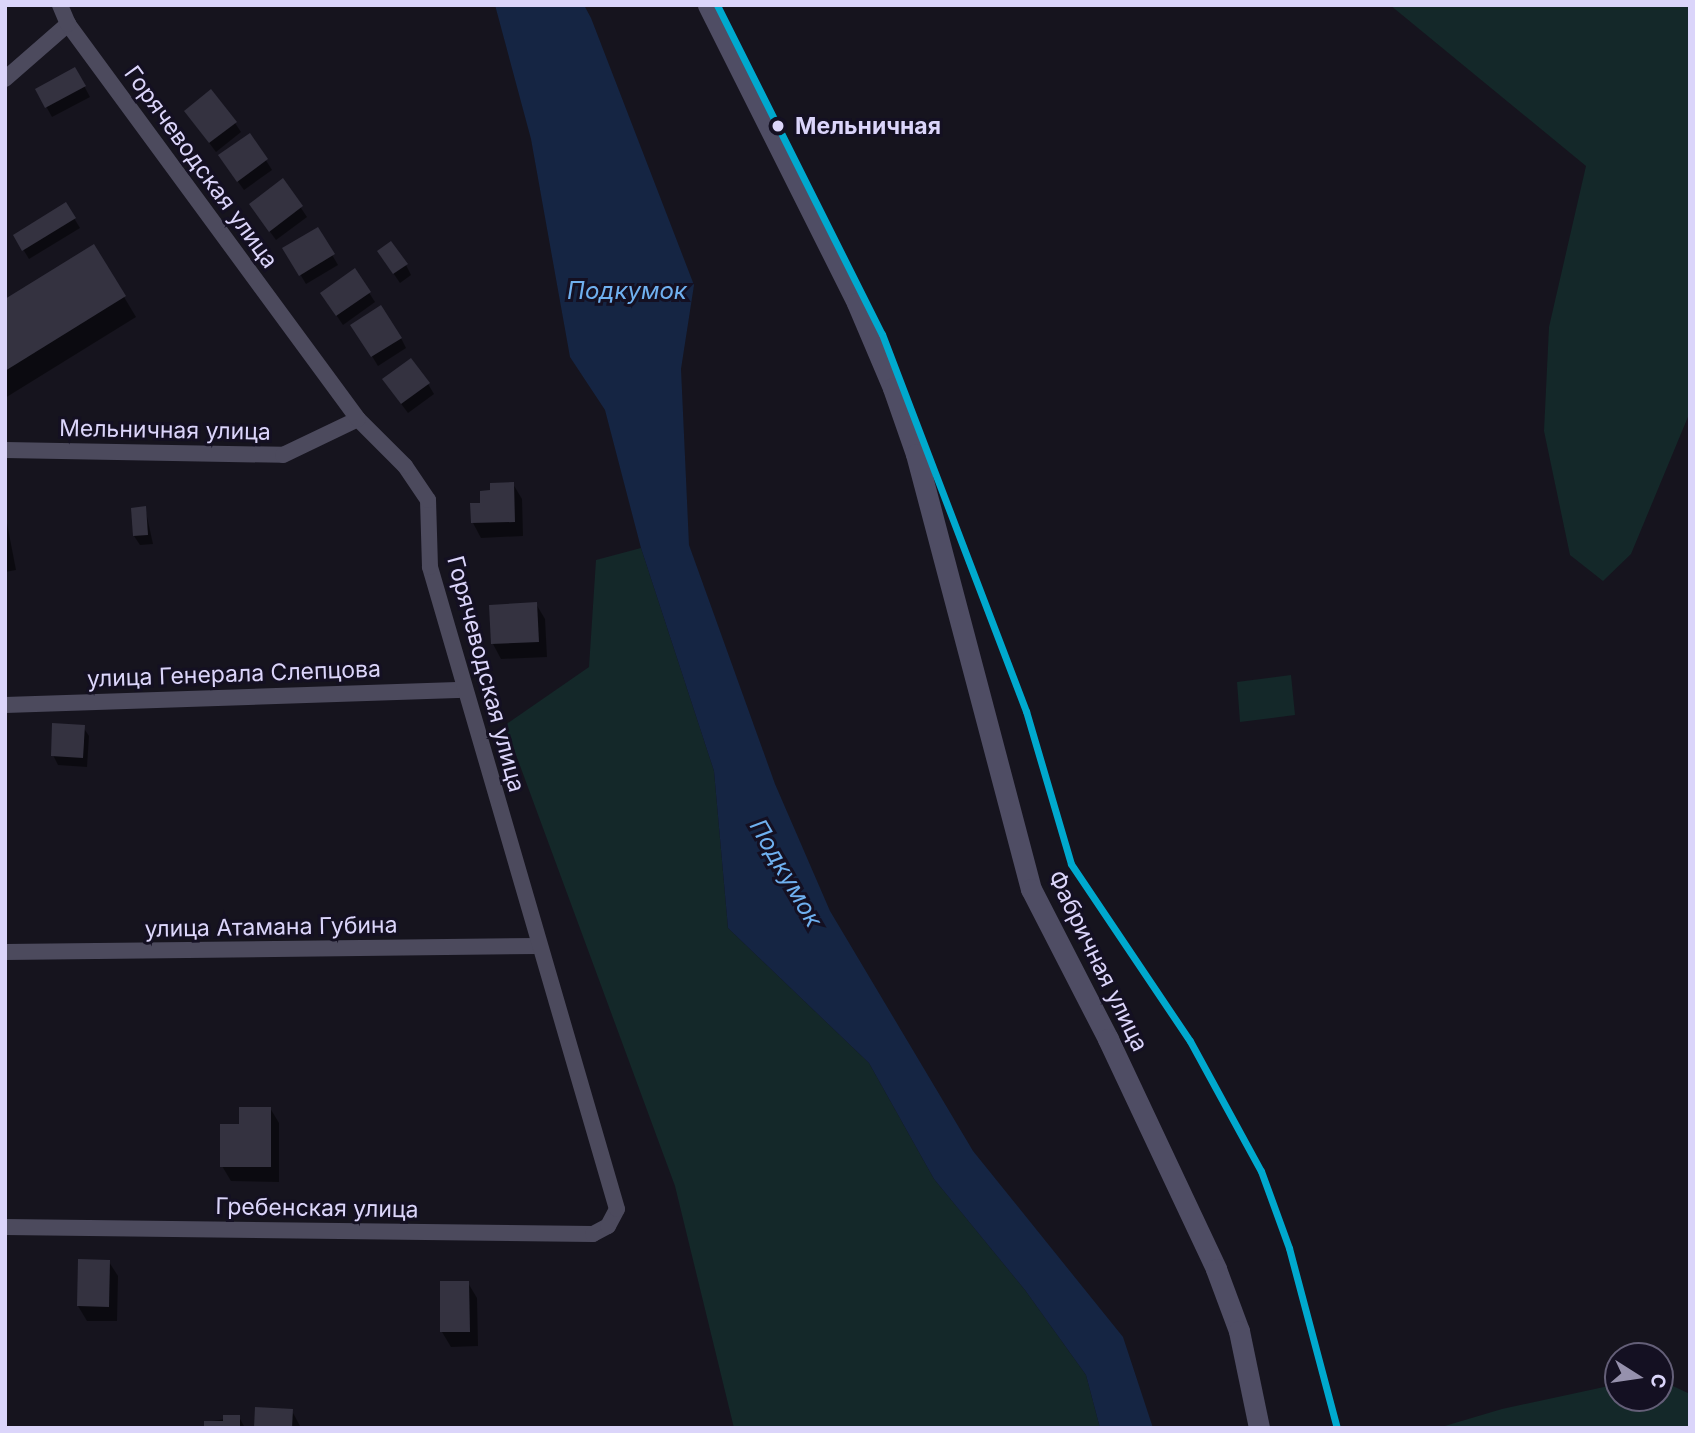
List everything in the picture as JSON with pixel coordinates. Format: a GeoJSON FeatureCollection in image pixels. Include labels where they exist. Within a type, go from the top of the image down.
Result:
{"type":"FeatureCollection","features":[{"type":"Feature","properties":{"kind":"main road","name":"Фабричная улица"},"geometry":{"type":"LineString","coordinates":[[708,5],[858,303],[893,388],[916,454],[1031,889],[1108,1039],[1216,1269],[1239,1331],[1259,1428]]}},
{"type":"Feature","properties":{"kind":"street","name":"Горячеводская улица"},"geometry":{"type":"LineString","coordinates":[[60,5],[68,24],[358,419],[405,466],[428,500],[430,567],[537,946],[617,1209]]}},
{"type":"Feature","properties":{"kind":"street"},"geometry":{"type":"LineString","coordinates":[[5,79],[68,24]]}},
{"type":"Feature","properties":{"kind":"street","name":"Мельничная улица"},"geometry":{"type":"LineString","coordinates":[[5,450],[283,456],[358,419]]}},
{"type":"Feature","properties":{"kind":"street","name":"улица Генерала Слепцова"},"geometry":{"type":"LineString","coordinates":[[5,705],[465,690]]}},
{"type":"Feature","properties":{"kind":"street","name":"улица Атамана Губина"},"geometry":{"type":"LineString","coordinates":[[5,952],[537,946]]}},
{"type":"Feature","properties":{"kind":"street","name":"Гребенская улица"},"geometry":{"type":"LineString","coordinates":[[5,1227],[593,1234],[608,1226],[617,1209]]}},
{"type":"Feature","properties":{"kind":"green space"},"geometry":{"type":"Polygon","coordinates":[[[1390,5],[1690,5],[1690,412],[1631,554],[1603,581],[1570,555],[1544,431],[1549,327],[1586,166],[1390,5]]]}},
{"type":"Feature","properties":{"kind":"green space"},"geometry":{"type":"Polygon","coordinates":[[[641,548],[714,771],[728,928],[869,1063],[934,1179],[1025,1290],[1086,1375],[1100,1428],[734,1428],[675,1186],[505,725],[589,667],[596,560],[641,548]]]}},
{"type":"Feature","properties":{"kind":"green space"},"geometry":{"type":"Polygon","coordinates":[[[1291,675],[1295,715],[1240,722],[1237,682],[1291,675]]]}},
{"type":"Feature","properties":{"kind":"green space"},"geometry":{"type":"Polygon","coordinates":[[[1604,1387],[1604,1412],[1674,1412],[1674,1387],[1690,1394],[1690,1428],[1438,1428],[1502,1409],[1604,1387]]]}},
{"type":"Feature","properties":{"kind":"water","name":"Подкумок"},"geometry":{"type":"Polygon","coordinates":[[[495,5],[584,5],[591,18],[694,285],[681,369],[689,545],[775,784],[830,911],[973,1151],[1123,1337],[1153,1428],[1100,1428],[1086,1375],[1025,1290],[934,1179],[869,1063],[728,928],[714,771],[641,548],[605,410],[570,357],[531,139],[495,5]]]}},
{"type":"Feature","properties":{"kind":"building"},"geometry":{"type":"Polygon","coordinates":[[[75,67],[86,86],[45,108],[35,89],[75,67]]]}},
{"type":"Feature","properties":{"kind":"building"},"geometry":{"type":"Polygon","coordinates":[[[211,89],[237,122],[209,143],[184,111],[211,89]]]}},
{"type":"Feature","properties":{"kind":"building"},"geometry":{"type":"Polygon","coordinates":[[[250,133],[268,159],[237,182],[218,155],[250,133]]]}},
{"type":"Feature","properties":{"kind":"building"},"geometry":{"type":"Polygon","coordinates":[[[283,178],[303,206],[269,232],[249,204],[283,178]]]}},
{"type":"Feature","properties":{"kind":"building"},"geometry":{"type":"Polygon","coordinates":[[[66,202],[76,218],[22,251],[13,235],[66,202]]]}},
{"type":"Feature","properties":{"kind":"building"},"geometry":{"type":"Polygon","coordinates":[[[318,227],[335,254],[299,276],[282,248],[318,227]]]}},
{"type":"Feature","properties":{"kind":"building"},"geometry":{"type":"Polygon","coordinates":[[[391,241],[408,264],[393,274],[377,251],[391,241]]]}},
{"type":"Feature","properties":{"kind":"building"},"geometry":{"type":"Polygon","coordinates":[[[94,244],[126,296],[5,371],[5,299],[94,244]]]}},
{"type":"Feature","properties":{"kind":"building"},"geometry":{"type":"Polygon","coordinates":[[[355,268],[371,292],[336,316],[320,293],[355,268]]]}},
{"type":"Feature","properties":{"kind":"building"},"geometry":{"type":"Polygon","coordinates":[[[381,305],[402,338],[371,357],[350,325],[381,305]]]}},
{"type":"Feature","properties":{"kind":"building"},"geometry":{"type":"Polygon","coordinates":[[[411,358],[430,383],[401,404],[382,379],[411,358]]]}},
{"type":"Feature","properties":{"kind":"building"},"geometry":{"type":"Polygon","coordinates":[[[514,482],[515,522],[471,523],[470,503],[480,503],[480,491],[490,490],[490,483],[514,482]]]}},
{"type":"Feature","properties":{"kind":"building"},"geometry":{"type":"Polygon","coordinates":[[[146,506],[148,535],[133,536],[131,508],[146,506]]]}},
{"type":"Feature","properties":{"kind":"building"},"geometry":{"type":"Polygon","coordinates":[[[537,602],[539,642],[491,644],[489,605],[537,602]]]}},
{"type":"Feature","properties":{"kind":"building"},"geometry":{"type":"Polygon","coordinates":[[[52,723],[85,725],[83,758],[51,756],[52,723]]]}},
{"type":"Feature","properties":{"kind":"building"},"geometry":{"type":"Polygon","coordinates":[[[239,1107],[271,1107],[271,1167],[220,1167],[220,1124],[239,1124],[239,1107]]]}},
{"type":"Feature","properties":{"kind":"building"},"geometry":{"type":"Polygon","coordinates":[[[78,1259],[110,1260],[109,1307],[77,1306],[78,1259]]]}},
{"type":"Feature","properties":{"kind":"building"},"geometry":{"type":"Polygon","coordinates":[[[440,1281],[469,1281],[470,1332],[440,1332],[440,1281]]]}},
{"type":"Feature","properties":{"kind":"building"},"geometry":{"type":"Polygon","coordinates":[[[255,1407],[293,1409],[292,1428],[254,1428],[255,1407]]]}},
{"type":"Feature","properties":{"kind":"building"},"geometry":{"type":"Polygon","coordinates":[[[223,1415],[240,1415],[240,1428],[204,1428],[204,1421],[223,1421],[223,1415]]]}},
{"type":"Feature","properties":{"kind":"transit line"},"geometry":{"type":"LineString","coordinates":[[717,5],[882,334],[1026,711],[1071,864],[1190,1041],[1261,1171],[1289,1248],[1337,1428]]}},
{"type":"Feature","properties":{"kind":"place","name":"Мельничная"},"geometry":{"type":"Point","coordinates":[778,126]}}]}
